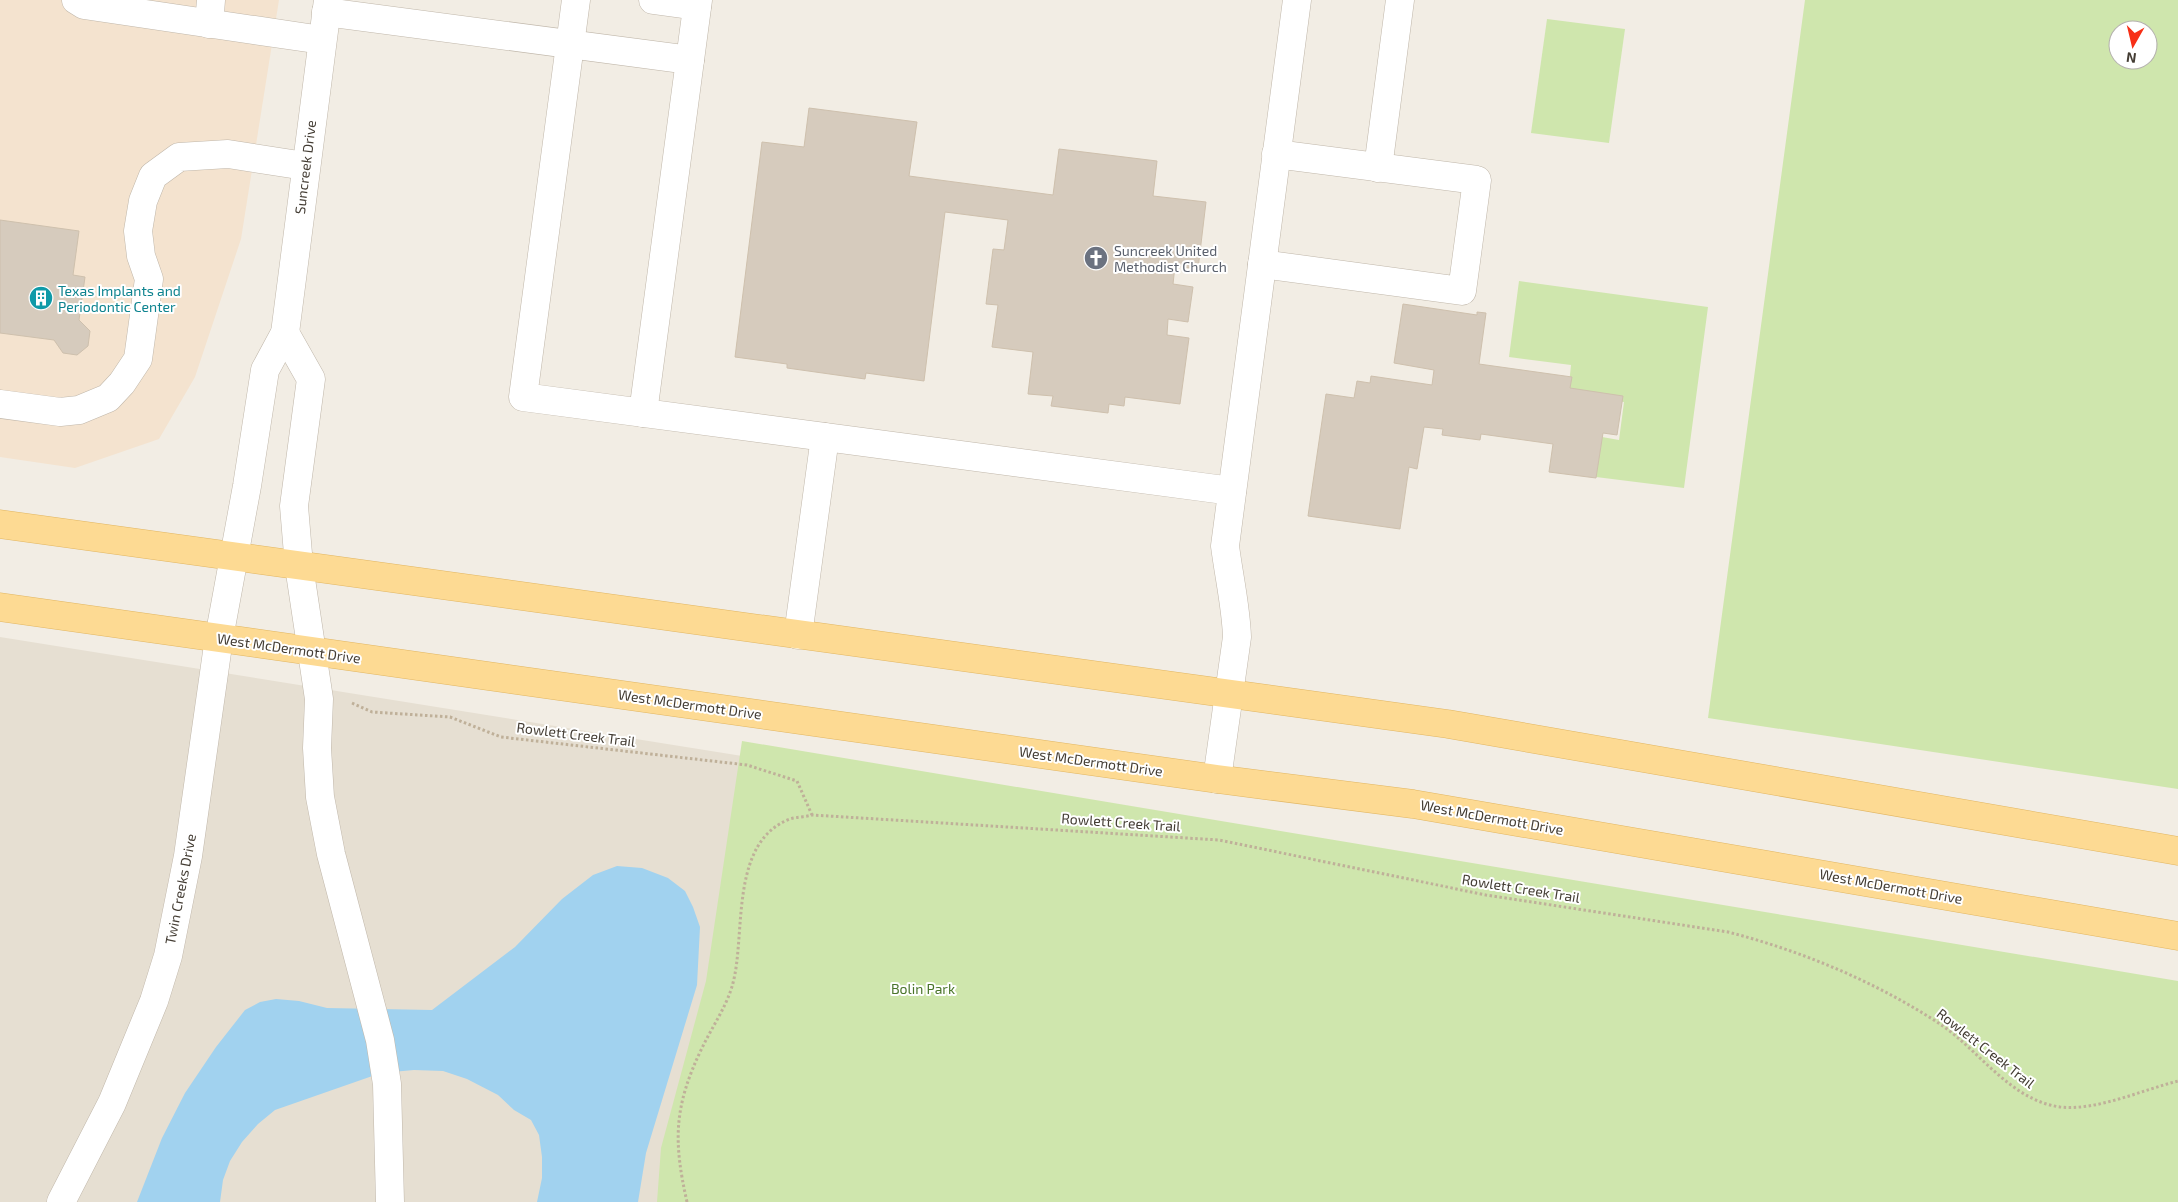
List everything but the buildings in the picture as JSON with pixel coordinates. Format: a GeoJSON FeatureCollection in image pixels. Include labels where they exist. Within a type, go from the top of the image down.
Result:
{"type":"FeatureCollection","features":[{"type":"Feature","properties":{"kind":"main road"},"geometry":{"type":"LineString","coordinates":[[0,524],[1448,724],[2178,851]]}},
{"type":"Feature","properties":{"kind":"main road","name":"West McDermott Drive"},"geometry":{"type":"LineString","coordinates":[[0,607],[1217,779],[1413,804],[2178,936]]}},
{"type":"Feature","properties":{"kind":"street"},"geometry":{"type":"LineString","coordinates":[[76,0],[84,5],[210,12],[322,40]]}},
{"type":"Feature","properties":{"kind":"street"},"geometry":{"type":"LineString","coordinates":[[576,0],[523,397],[1232,491]]}},
{"type":"Feature","properties":{"kind":"street"},"geometry":{"type":"LineString","coordinates":[[643,413],[697,3],[653,0]]}},
{"type":"Feature","properties":{"kind":"street"},"geometry":{"type":"LineString","coordinates":[[1217,779],[1237,637],[1236,613],[1225,546],[1297,0]]}},
{"type":"Feature","properties":{"kind":"street"},"geometry":{"type":"LineString","coordinates":[[1378,168],[1400,0]]}},
{"type":"Feature","properties":{"kind":"street"},"geometry":{"type":"LineString","coordinates":[[327,6],[570,44],[690,60]]}},
{"type":"Feature","properties":{"kind":"street","name":"Suncreek Drive"},"geometry":{"type":"LineString","coordinates":[[233,556],[247,486],[265,370],[284,333],[327,6]]}},
{"type":"Feature","properties":{"kind":"street"},"geometry":{"type":"LineString","coordinates":[[0,404],[60,412],[79,410],[108,398],[138,359],[149,279],[141,256],[138,231],[143,201],[152,176],[179,156],[228,154],[305,166]]}},
{"type":"Feature","properties":{"kind":"street"},"geometry":{"type":"LineString","coordinates":[[1262,264],[1462,291],[1477,180],[1276,154]]}},
{"type":"Feature","properties":{"kind":"street"},"geometry":{"type":"LineString","coordinates":[[284,333],[311,379],[294,506],[299,566],[319,699],[320,797],[331,854],[380,1040],[389,1109],[390,1202]]}},
{"type":"Feature","properties":{"kind":"street"},"geometry":{"type":"LineString","coordinates":[[798,635],[824,437]]}},
{"type":"Feature","properties":{"kind":"street","name":"Twin Creeks Drive"},"geometry":{"type":"LineString","coordinates":[[61,1202],[112,1103],[154,1001],[168,956],[188,856],[219,638],[233,556]]}},
{"type":"Feature","properties":{"kind":"path","name":"Rowlett Creek Trail"},"geometry":{"type":"LineString","coordinates":[[319,699],[349,702],[372,712],[450,716],[502,737],[747,765],[797,782],[812,815]]}},
{"type":"Feature","properties":{"kind":"path","name":"Rowlett Creek Trail"},"geometry":{"type":"LineString","coordinates":[[687,1202],[678,1164],[676,1136],[681,1105],[688,1079],[733,983],[742,898],[749,868],[760,843],[773,830],[790,819],[812,815],[1219,840],[1486,895],[1728,932],[1766,942],[1851,976],[1908,1004],[1941,1025],[2011,1084],[2035,1100],[2061,1107],[2101,1105],[2147,1088],[2178,1081]]}},
{"type":"Feature","properties":{"kind":"shaded area"},"geometry":{"type":"Polygon","coordinates":[[[0,0],[279,0],[241,239],[195,377],[159,439],[75,468],[0,457],[0,0]]]}},
{"type":"Feature","properties":{"kind":"shaded area"},"geometry":{"type":"Polygon","coordinates":[[[0,637],[2178,986],[2178,1202],[0,1202],[0,637]]]}},
{"type":"Feature","properties":{"kind":"green space"},"geometry":{"type":"Polygon","coordinates":[[[1805,0],[2178,0],[2178,789],[1708,718],[1805,0]]]}},
{"type":"Feature","properties":{"kind":"green space"},"geometry":{"type":"Polygon","coordinates":[[[1547,19],[1625,29],[1609,143],[1531,133],[1547,19]]]}},
{"type":"Feature","properties":{"kind":"green space"},"geometry":{"type":"Polygon","coordinates":[[[1519,281],[1708,307],[1684,488],[1596,477],[1602,437],[1619,440],[1624,402],[1568,395],[1571,365],[1509,357],[1519,281]]]}},
{"type":"Feature","properties":{"kind":"green space","name":"Bolin Park"},"geometry":{"type":"Polygon","coordinates":[[[742,741],[2178,981],[2178,1202],[657,1202],[661,1148],[706,981],[742,741]]]}},
{"type":"Feature","properties":{"kind":"water"},"geometry":{"type":"Polygon","coordinates":[[[617,866],[642,868],[668,878],[685,891],[700,927],[697,985],[646,1153],[638,1202],[537,1202],[542,1178],[542,1157],[539,1135],[531,1120],[514,1110],[498,1095],[467,1079],[443,1071],[414,1070],[381,1073],[275,1110],[258,1124],[242,1142],[230,1161],[223,1180],[220,1202],[137,1202],[162,1138],[185,1093],[216,1047],[245,1010],[260,1002],[276,999],[299,1001],[327,1008],[432,1010],[515,947],[562,899],[593,875],[617,866]]]}},
{"type":"Feature","properties":{"kind":"place","name":"Suncreek United Methodist Church"},"geometry":{"type":"Point","coordinates":[1096,258]}},
{"type":"Feature","properties":{"kind":"place","name":"Texas Implants and Periodontic Center"},"geometry":{"type":"Point","coordinates":[41,298]}}]}
